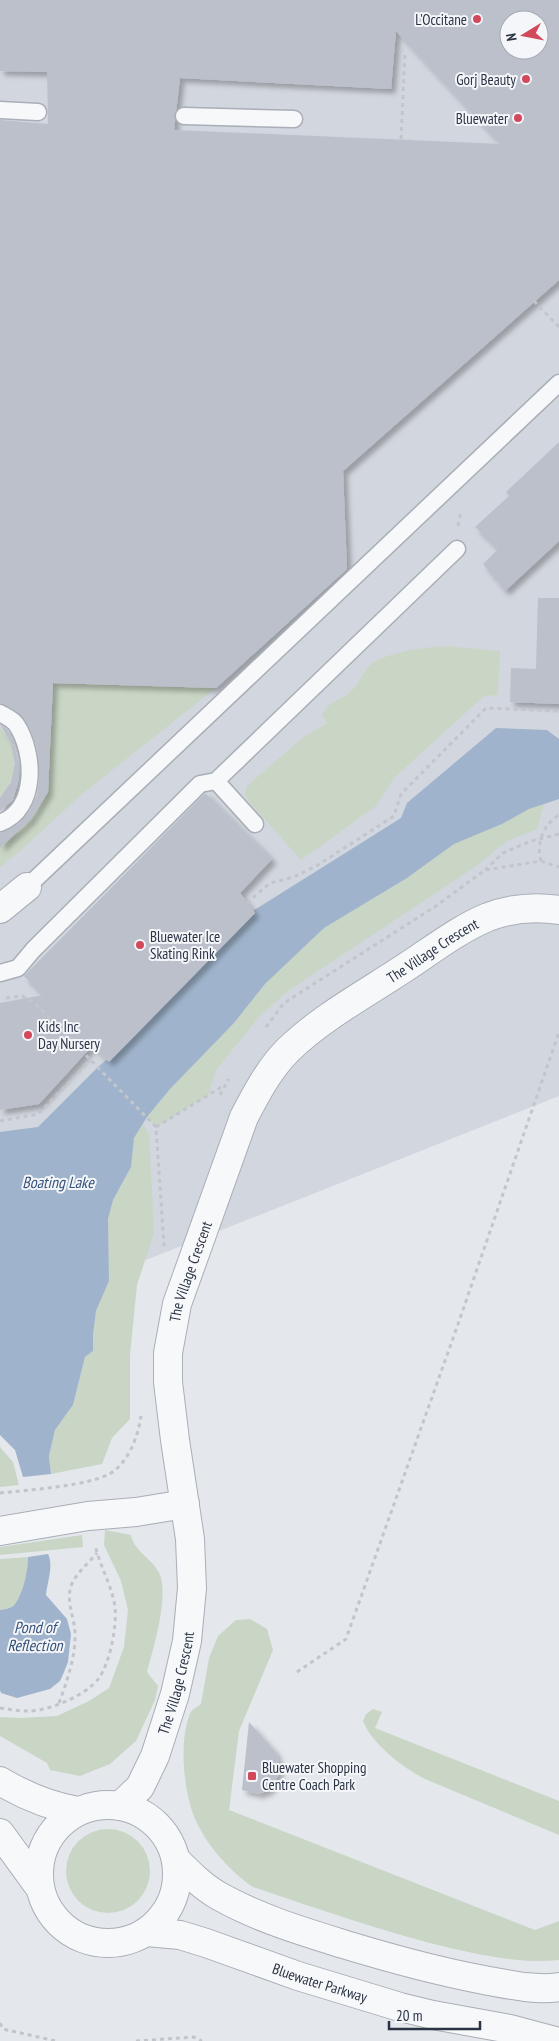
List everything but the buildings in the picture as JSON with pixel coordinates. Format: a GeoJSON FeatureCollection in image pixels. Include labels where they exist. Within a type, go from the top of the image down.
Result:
{"type":"FeatureCollection","features":[{"type":"Feature","properties":{"kind":"street"},"geometry":{"type":"LineString","coordinates":[[0,909],[27,887]]}},
{"type":"Feature","properties":{"kind":"street","name":"The Village Crescent"},"geometry":{"type":"LineString","coordinates":[[120,1806],[140,1787],[155,1756],[175,1694],[187,1641],[192,1588],[190,1538],[174,1440],[168,1382],[168,1353],[173,1319],[186,1278],[244,1117],[258,1091],[284,1055],[312,1029],[486,918],[522,908],[535,907],[559,910]]}},
{"type":"Feature","properties":{"kind":"street"},"geometry":{"type":"LineString","coordinates":[[0,1531],[88,1516],[136,1512],[185,1504]]}},
{"type":"Feature","properties":{"kind":"street"},"geometry":{"type":"LineString","coordinates":[[0,1781],[42,1802],[78,1811]]}},
{"type":"Feature","properties":{"kind":"street"},"geometry":{"type":"LineString","coordinates":[[103,1805],[120,1806],[139,1812],[156,1824],[169,1841],[176,1860],[175,1892],[168,1908],[159,1921],[146,1932],[119,1942],[89,1941],[75,1935],[62,1926],[44,1902],[40,1888],[40,1863],[48,1840],[58,1826],[78,1811],[103,1805]]}},
{"type":"Feature","properties":{"kind":"street"},"geometry":{"type":"LineString","coordinates":[[0,1833],[40,1888]]}},
{"type":"Feature","properties":{"kind":"street"},"geometry":{"type":"LineString","coordinates":[[176,1860],[203,1886],[218,1896],[260,1916],[312,1935],[460,1976],[524,1986],[559,1987]]}},
{"type":"Feature","properties":{"kind":"street","name":"Bluewater Parkway"},"geometry":{"type":"LineString","coordinates":[[146,1932],[180,1935],[307,1979],[400,2007],[441,2017],[510,2028],[555,2041]]}},
{"type":"Feature","properties":{"kind":"lane"},"geometry":{"type":"LineString","coordinates":[[0,110],[38,112]]}},
{"type":"Feature","properties":{"kind":"lane"},"geometry":{"type":"LineString","coordinates":[[184,116],[294,119]]}},
{"type":"Feature","properties":{"kind":"lane"},"geometry":{"type":"LineString","coordinates":[[27,887],[559,383]]}},
{"type":"Feature","properties":{"kind":"lane"},"geometry":{"type":"LineString","coordinates":[[0,973],[18,968],[33,950],[200,784],[216,781],[457,549]]}},
{"type":"Feature","properties":{"kind":"lane"},"geometry":{"type":"LineString","coordinates":[[0,713],[15,723],[28,752],[30,781],[20,808],[6,821],[0,823]]}},
{"type":"Feature","properties":{"kind":"lane"},"geometry":{"type":"LineString","coordinates":[[216,781],[256,824]]}},
{"type":"Feature","properties":{"kind":"path"},"geometry":{"type":"LineString","coordinates":[[401,139],[405,53]]}},
{"type":"Feature","properties":{"kind":"path"},"geometry":{"type":"LineString","coordinates":[[534,301],[559,327]]}},
{"type":"Feature","properties":{"kind":"path"},"geometry":{"type":"LineString","coordinates":[[457,549],[459,512],[466,505]]}},
{"type":"Feature","properties":{"kind":"path"},"geometry":{"type":"LineString","coordinates":[[247,903],[270,883],[294,877],[318,865],[394,816],[401,794],[486,708],[559,711]]}},
{"type":"Feature","properties":{"kind":"path"},"geometry":{"type":"LineString","coordinates":[[541,861],[538,848],[540,839],[549,824],[559,815]]}},
{"type":"Feature","properties":{"kind":"path"},"geometry":{"type":"LineString","coordinates":[[485,870],[504,853],[559,834]]}},
{"type":"Feature","properties":{"kind":"path"},"geometry":{"type":"LineString","coordinates":[[0,999],[22,996],[35,1003],[96,1068],[156,1127],[165,1243]]}},
{"type":"Feature","properties":{"kind":"path"},"geometry":{"type":"LineString","coordinates":[[297,1672],[346,1639],[559,1032]]}},
{"type":"Feature","properties":{"kind":"path"},"geometry":{"type":"LineString","coordinates":[[0,1121],[38,1114],[90,1061]]}},
{"type":"Feature","properties":{"kind":"path"},"geometry":{"type":"LineString","coordinates":[[156,1127],[223,1086]]}},
{"type":"Feature","properties":{"kind":"path"},"geometry":{"type":"LineString","coordinates":[[0,1493],[83,1482]]}},
{"type":"Feature","properties":{"kind":"path"},"geometry":{"type":"LineString","coordinates":[[0,1708],[28,1711],[59,1704],[86,1690],[99,1678],[110,1652],[115,1629],[115,1609],[111,1586],[97,1553],[88,1516]]}},
{"type":"Feature","properties":{"kind":"path"},"geometry":{"type":"LineString","coordinates":[[59,1704],[73,1654],[75,1632],[69,1597],[72,1585],[79,1572],[97,1553]]}},
{"type":"Feature","properties":{"kind":"path"},"geometry":{"type":"LineString","coordinates":[[0,2023],[3,2029],[56,2041]]}},
{"type":"Feature","properties":{"kind":"path"},"geometry":{"type":"LineString","coordinates":[[136,2041],[194,2038],[202,2041]]}},
{"type":"Feature","properties":{"kind":"shaded area"},"geometry":{"type":"Polygon","coordinates":[[[0,0],[559,0],[559,1096],[0,1318],[0,0]]]}},
{"type":"Feature","properties":{"kind":"green space"},"geometry":{"type":"Polygon","coordinates":[[[445,646],[500,651],[498,695],[484,696],[394,778],[376,806],[301,860],[251,804],[245,795],[247,786],[300,740],[327,723],[322,715],[325,710],[353,690],[370,665],[398,653],[445,646]]]}},
{"type":"Feature","properties":{"kind":"green space"},"geometry":{"type":"Polygon","coordinates":[[[53,683],[216,688],[82,794],[0,867],[0,843],[14,835],[31,819],[48,792],[53,683]]]}},
{"type":"Feature","properties":{"kind":"green space"},"geometry":{"type":"Polygon","coordinates":[[[0,727],[11,744],[14,762],[10,781],[0,798],[0,727]]]}},
{"type":"Feature","properties":{"kind":"green space"},"geometry":{"type":"Polygon","coordinates":[[[544,804],[537,829],[507,841],[472,869],[288,991],[259,1017],[216,1070],[208,1095],[156,1127],[147,1117],[170,1089],[234,1023],[265,984],[324,928],[407,878],[454,844],[502,824],[529,809],[544,804]]]}},
{"type":"Feature","properties":{"kind":"green space"},"geometry":{"type":"Polygon","coordinates":[[[143,1124],[149,1135],[154,1233],[137,1285],[130,1355],[130,1419],[112,1438],[102,1464],[51,1474],[49,1456],[55,1430],[73,1405],[85,1357],[93,1351],[96,1311],[109,1281],[108,1219],[113,1200],[131,1167],[134,1138],[143,1124]]]}},
{"type":"Feature","properties":{"kind":"green space"},"geometry":{"type":"Polygon","coordinates":[[[0,1447],[13,1462],[19,1485],[0,1487],[0,1447]]]}},
{"type":"Feature","properties":{"kind":"green space"},"geometry":{"type":"Polygon","coordinates":[[[105,1530],[131,1535],[135,1545],[158,1571],[162,1580],[163,1592],[160,1621],[147,1672],[158,1686],[155,1700],[136,1741],[110,1764],[80,1776],[50,1770],[47,1763],[0,1736],[0,1717],[57,1716],[89,1701],[109,1688],[124,1647],[128,1610],[121,1581],[104,1545],[105,1530]]]}},
{"type":"Feature","properties":{"kind":"green space"},"geometry":{"type":"Polygon","coordinates":[[[82,1535],[83,1547],[0,1555],[0,1547],[82,1535]]]}},
{"type":"Feature","properties":{"kind":"green space"},"geometry":{"type":"Polygon","coordinates":[[[28,1557],[24,1582],[18,1599],[12,1607],[0,1610],[0,1559],[28,1557]]]}},
{"type":"Feature","properties":{"kind":"green space"},"geometry":{"type":"Polygon","coordinates":[[[250,1619],[267,1629],[273,1650],[239,1731],[229,1810],[535,1930],[559,1921],[559,1960],[518,1960],[425,1942],[326,1912],[253,1887],[221,1859],[202,1832],[192,1812],[184,1769],[184,1739],[191,1713],[201,1704],[209,1658],[218,1636],[236,1620],[250,1619]]]}},
{"type":"Feature","properties":{"kind":"green space"},"geometry":{"type":"Polygon","coordinates":[[[373,1709],[382,1712],[375,1728],[559,1801],[559,1835],[425,1779],[407,1769],[381,1747],[367,1730],[363,1721],[366,1714],[373,1709]]]}},
{"type":"Feature","properties":{"kind":"green space"},"geometry":{"type":"Polygon","coordinates":[[[100,1829],[116,1829],[132,1836],[143,1847],[150,1863],[147,1887],[138,1901],[132,1906],[116,1913],[100,1913],[84,1906],[73,1895],[66,1879],[66,1863],[73,1847],[84,1836],[100,1829]]]}},
{"type":"Feature","properties":{"kind":"water","name":"Boating Lake"},"geometry":{"type":"Polygon","coordinates":[[[496,728],[547,730],[559,739],[559,799],[529,809],[502,824],[454,844],[407,878],[324,928],[265,984],[234,1023],[170,1089],[147,1117],[134,1138],[131,1167],[113,1200],[108,1219],[109,1281],[96,1311],[93,1351],[85,1357],[73,1405],[55,1430],[49,1456],[51,1474],[23,1477],[15,1450],[0,1435],[0,1132],[38,1127],[97,1068],[106,1060],[109,1061],[255,913],[253,911],[401,818],[407,803],[496,728]]]}},
{"type":"Feature","properties":{"kind":"water","name":"Pond of Reflection"},"geometry":{"type":"Polygon","coordinates":[[[48,1554],[50,1569],[46,1595],[67,1619],[71,1634],[68,1662],[60,1681],[50,1689],[17,1698],[1,1693],[0,1690],[0,1610],[12,1607],[18,1599],[24,1582],[28,1557],[48,1554]]]}},
{"type":"Feature","properties":{"kind":"place","name":"L'Occitane"},"geometry":{"type":"Point","coordinates":[477,19]}},
{"type":"Feature","properties":{"kind":"place","name":"Gorj Beauty"},"geometry":{"type":"Point","coordinates":[526,79]}},
{"type":"Feature","properties":{"kind":"place","name":"Bluewater"},"geometry":{"type":"Point","coordinates":[518,118]}},
{"type":"Feature","properties":{"kind":"place","name":"Bluewater Ice Skating Rink"},"geometry":{"type":"Point","coordinates":[140,945]}},
{"type":"Feature","properties":{"kind":"place","name":"Kids Inc Day Nursery"},"geometry":{"type":"Point","coordinates":[28,1035]}},
{"type":"Feature","properties":{"kind":"place","name":"Bluewater Shopping Centre Coach Park"},"geometry":{"type":"Point","coordinates":[252,1776]}}]}
